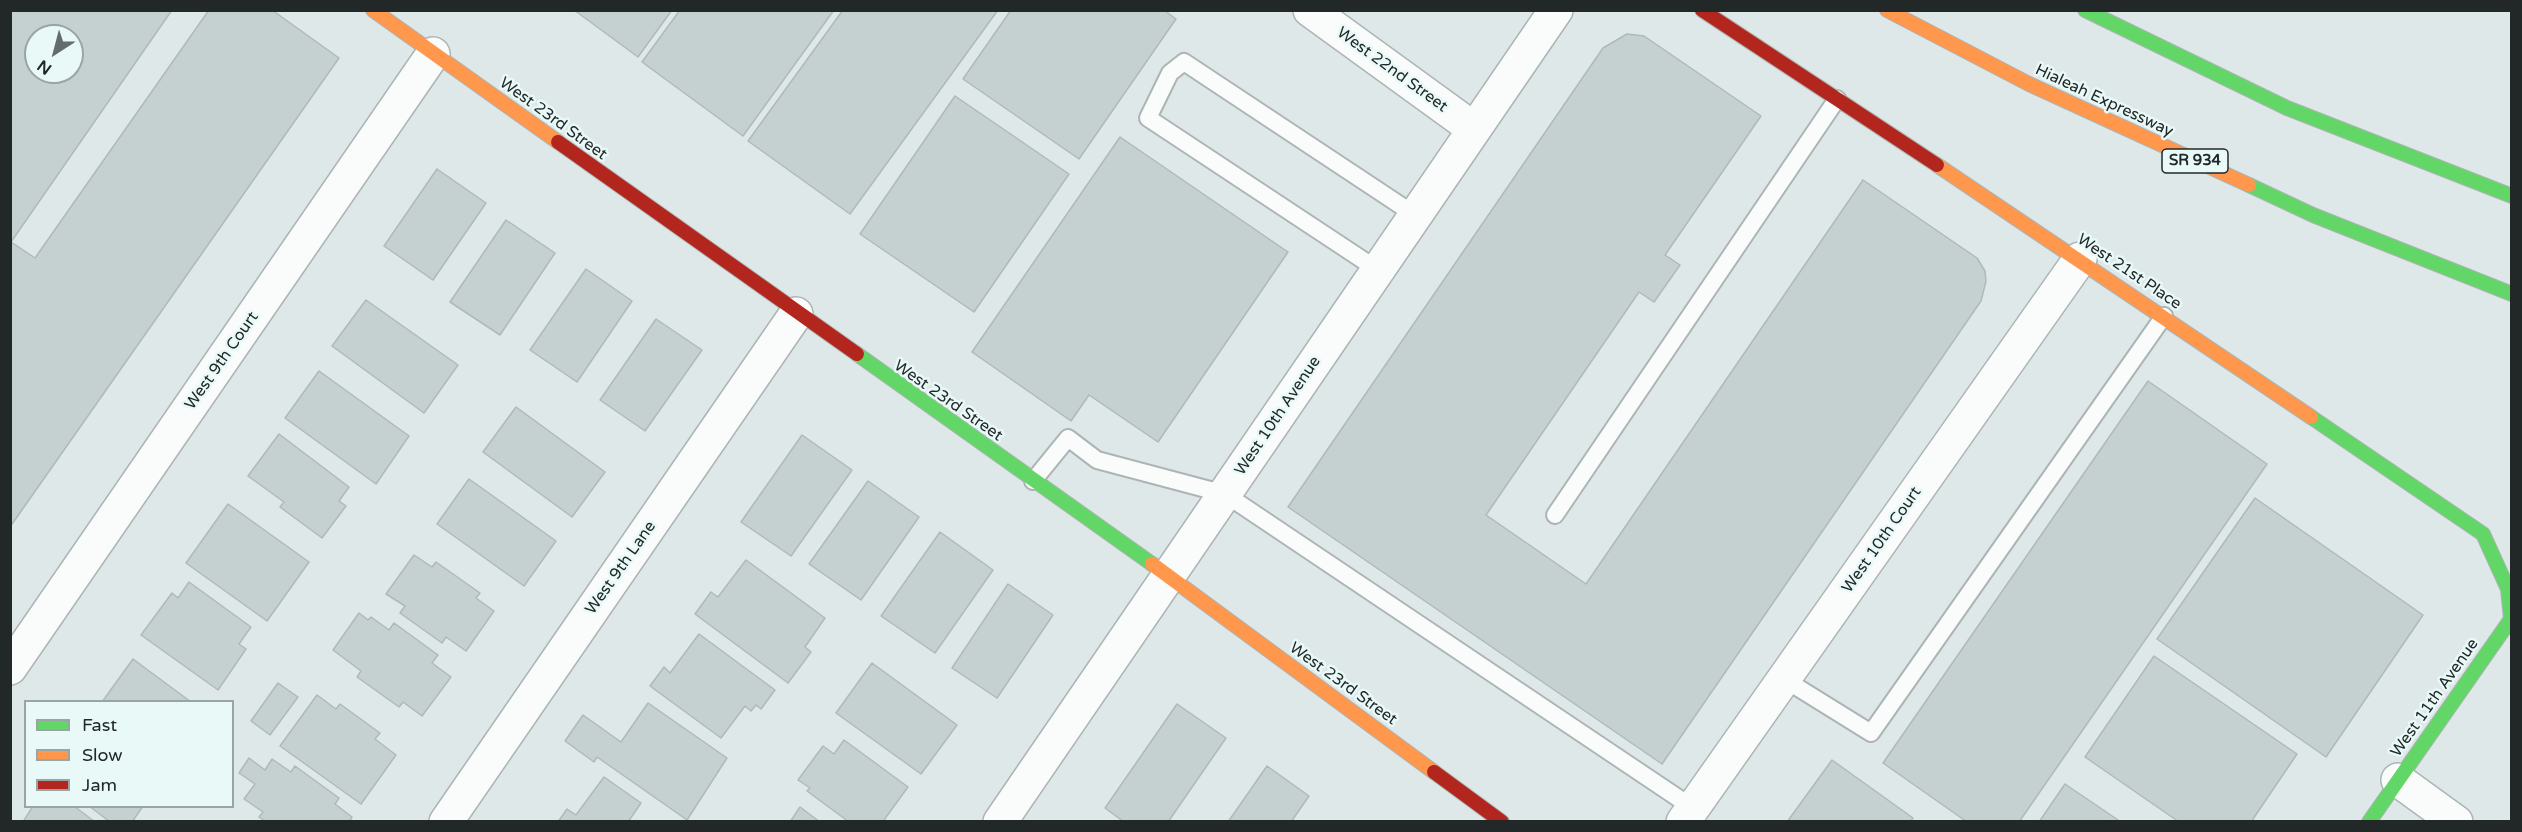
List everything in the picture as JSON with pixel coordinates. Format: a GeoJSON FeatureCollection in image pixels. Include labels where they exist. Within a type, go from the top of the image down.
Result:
{"type":"FeatureCollection","features":[{"type":"Feature","properties":{"kind":"street","name":"West 23rd Street"},"geometry":{"type":"LineString","coordinates":[[373,10],[796,314],[1168,576],[1502,822]]}},
{"type":"Feature","properties":{"kind":"street","name":"West 22nd Street"},"geometry":{"type":"LineString","coordinates":[[1310,10],[1474,129]]}},
{"type":"Feature","properties":{"kind":"street","name":"West 10th Avenue"},"geometry":{"type":"LineString","coordinates":[[1000,822],[1556,10]]}},
{"type":"Feature","properties":{"kind":"street","name":"West 21st Place"},"geometry":{"type":"LineString","coordinates":[[1702,10],[2080,259],[2483,534],[2508,589]]}},
{"type":"Feature","properties":{"kind":"street","name":"Hialeah Expressway"},"geometry":{"type":"LineString","coordinates":[[1887,10],[2029,84],[2313,215],[2511,294]]}},
{"type":"Feature","properties":{"kind":"street"},"geometry":{"type":"LineString","coordinates":[[2085,10],[2287,108],[2511,196]]}},
{"type":"Feature","properties":{"kind":"street","name":"West 9th Court"},"geometry":{"type":"LineString","coordinates":[[10,668],[433,54]]}},
{"type":"Feature","properties":{"kind":"street","name":"West 10th Court"},"geometry":{"type":"LineString","coordinates":[[1688,815],[2080,259]]}},
{"type":"Feature","properties":{"kind":"street","name":"West 9th Lane"},"geometry":{"type":"LineString","coordinates":[[446,822],[796,314]]}},
{"type":"Feature","properties":{"kind":"street","name":"West 11th Avenue"},"geometry":{"type":"LineString","coordinates":[[2369,822],[2511,619],[2508,589]]}},
{"type":"Feature","properties":{"kind":"street"},"geometry":{"type":"LineString","coordinates":[[2398,780],[2456,822]]}},
{"type":"Feature","properties":{"kind":"lane"},"geometry":{"type":"LineString","coordinates":[[1378,270],[1148,118],[1170,72],[1184,62],[1415,215]]}},
{"type":"Feature","properties":{"kind":"lane"},"geometry":{"type":"LineString","coordinates":[[1556,515],[1837,99]]}},
{"type":"Feature","properties":{"kind":"lane"},"geometry":{"type":"LineString","coordinates":[[1784,679],[1871,733],[2164,316]]}},
{"type":"Feature","properties":{"kind":"lane"},"geometry":{"type":"LineString","coordinates":[[1033,481],[1068,438],[1097,460],[1225,494],[1688,815]]}},
{"type":"Feature","properties":{"kind":"building"},"geometry":{"type":"Polygon","coordinates":[[[10,10],[172,10],[11,242],[35,258],[209,10],[272,10],[339,58],[10,527],[10,10]]]}},
{"type":"Feature","properties":{"kind":"building"},"geometry":{"type":"Polygon","coordinates":[[[574,10],[672,10],[638,57],[574,10]]]}},
{"type":"Feature","properties":{"kind":"building"},"geometry":{"type":"Polygon","coordinates":[[[680,10],[834,10],[743,136],[642,62],[680,10]]]}},
{"type":"Feature","properties":{"kind":"building"},"geometry":{"type":"Polygon","coordinates":[[[843,10],[998,10],[850,214],[748,141],[843,10]]]}},
{"type":"Feature","properties":{"kind":"building"},"geometry":{"type":"Polygon","coordinates":[[[1011,10],[1164,10],[1176,19],[1079,159],[963,79],[1011,10]]]}},
{"type":"Feature","properties":{"kind":"building"},"geometry":{"type":"Polygon","coordinates":[[[1627,34],[1644,36],[1761,116],[1665,255],[1680,265],[1654,302],[1639,292],[1486,515],[1586,584],[1863,180],[1977,258],[1985,271],[1986,281],[1981,301],[1662,764],[1288,507],[1603,48],[1627,34]]]}},
{"type":"Feature","properties":{"kind":"building"},"geometry":{"type":"Polygon","coordinates":[[[955,96],[1069,174],[974,312],[860,234],[955,96]]]}},
{"type":"Feature","properties":{"kind":"building"},"geometry":{"type":"Polygon","coordinates":[[[1120,137],[1288,252],[1158,442],[1089,395],[1071,421],[972,352],[1120,137]]]}},
{"type":"Feature","properties":{"kind":"building"},"geometry":{"type":"Polygon","coordinates":[[[437,169],[486,203],[433,280],[384,246],[437,169]]]}},
{"type":"Feature","properties":{"kind":"building"},"geometry":{"type":"Polygon","coordinates":[[[506,220],[555,253],[500,335],[450,302],[506,220]]]}},
{"type":"Feature","properties":{"kind":"building"},"geometry":{"type":"Polygon","coordinates":[[[586,269],[632,301],[577,382],[530,350],[586,269]]]}},
{"type":"Feature","properties":{"kind":"building"},"geometry":{"type":"Polygon","coordinates":[[[366,300],[458,365],[424,413],[332,346],[366,300]]]}},
{"type":"Feature","properties":{"kind":"building"},"geometry":{"type":"Polygon","coordinates":[[[656,319],[702,350],[645,431],[600,400],[656,319]]]}},
{"type":"Feature","properties":{"kind":"building"},"geometry":{"type":"Polygon","coordinates":[[[319,371],[409,436],[376,484],[285,418],[319,371]]]}},
{"type":"Feature","properties":{"kind":"building"},"geometry":{"type":"Polygon","coordinates":[[[2148,381],[2267,464],[2019,822],[1967,822],[1883,763],[2148,381]]]}},
{"type":"Feature","properties":{"kind":"building"},"geometry":{"type":"Polygon","coordinates":[[[516,407],[605,472],[572,517],[483,452],[516,407]]]}},
{"type":"Feature","properties":{"kind":"building"},"geometry":{"type":"Polygon","coordinates":[[[279,434],[349,487],[339,501],[346,506],[322,538],[280,507],[284,502],[248,476],[279,434]]]}},
{"type":"Feature","properties":{"kind":"building"},"geometry":{"type":"Polygon","coordinates":[[[802,435],[852,470],[791,556],[741,522],[802,435]]]}},
{"type":"Feature","properties":{"kind":"building"},"geometry":{"type":"Polygon","coordinates":[[[469,479],[556,541],[524,586],[437,524],[469,479]]]}},
{"type":"Feature","properties":{"kind":"building"},"geometry":{"type":"Polygon","coordinates":[[[868,481],[919,517],[861,600],[809,564],[868,481]]]}},
{"type":"Feature","properties":{"kind":"building"},"geometry":{"type":"Polygon","coordinates":[[[2255,498],[2423,615],[2326,757],[2157,639],[2255,498]]]}},
{"type":"Feature","properties":{"kind":"building"},"geometry":{"type":"Polygon","coordinates":[[[228,504],[309,562],[267,621],[186,563],[228,504]]]}},
{"type":"Feature","properties":{"kind":"building"},"geometry":{"type":"Polygon","coordinates":[[[940,532],[993,570],[935,653],[881,616],[940,532]]]}},
{"type":"Feature","properties":{"kind":"building"},"geometry":{"type":"Polygon","coordinates":[[[414,555],[432,567],[436,562],[480,593],[476,598],[494,611],[466,651],[446,637],[442,643],[400,613],[405,606],[386,594],[414,555]]]}},
{"type":"Feature","properties":{"kind":"building"},"geometry":{"type":"Polygon","coordinates":[[[746,560],[825,618],[805,647],[811,652],[788,683],[695,614],[711,592],[718,597],[746,560]]]}},
{"type":"Feature","properties":{"kind":"building"},"geometry":{"type":"Polygon","coordinates":[[[189,582],[251,627],[239,644],[246,649],[218,690],[141,635],[172,593],[178,598],[189,582]]]}},
{"type":"Feature","properties":{"kind":"building"},"geometry":{"type":"Polygon","coordinates":[[[1008,584],[1053,615],[997,698],[952,668],[1008,584]]]}},
{"type":"Feature","properties":{"kind":"building"},"geometry":{"type":"Polygon","coordinates":[[[359,613],[368,620],[371,617],[389,630],[394,623],[438,655],[432,663],[451,677],[422,716],[403,702],[399,707],[357,677],[361,671],[333,650],[359,613]]]}},
{"type":"Feature","properties":{"kind":"building"},"geometry":{"type":"Polygon","coordinates":[[[699,634],[775,690],[761,709],[756,705],[751,711],[745,706],[721,738],[650,686],[664,667],[670,673],[699,634]]]}},
{"type":"Feature","properties":{"kind":"building"},"geometry":{"type":"Polygon","coordinates":[[[2154,656],[2297,754],[2251,822],[2179,822],[2085,757],[2154,656]]]}},
{"type":"Feature","properties":{"kind":"building"},"geometry":{"type":"Polygon","coordinates":[[[133,659],[188,700],[103,700],[133,659]]]}},
{"type":"Feature","properties":{"kind":"building"},"geometry":{"type":"Polygon","coordinates":[[[872,663],[957,725],[921,774],[836,713],[872,663]]]}},
{"type":"Feature","properties":{"kind":"building"},"geometry":{"type":"Polygon","coordinates":[[[278,683],[298,697],[270,735],[251,721],[278,683]]]}},
{"type":"Feature","properties":{"kind":"building"},"geometry":{"type":"Polygon","coordinates":[[[317,695],[336,709],[340,704],[380,733],[375,739],[396,755],[361,804],[280,746],[317,695]]]}},
{"type":"Feature","properties":{"kind":"building"},"geometry":{"type":"Polygon","coordinates":[[[648,703],[727,758],[687,820],[597,757],[594,762],[565,741],[583,715],[621,742],[648,703]]]}},
{"type":"Feature","properties":{"kind":"building"},"geometry":{"type":"Polygon","coordinates":[[[1177,704],[1226,738],[1168,822],[1124,822],[1105,808],[1177,704]]]}},
{"type":"Feature","properties":{"kind":"building"},"geometry":{"type":"Polygon","coordinates":[[[844,740],[908,787],[884,820],[887,822],[849,822],[807,791],[810,788],[798,780],[823,746],[834,754],[844,740]]]}},
{"type":"Feature","properties":{"kind":"building"},"geometry":{"type":"Polygon","coordinates":[[[249,758],[265,770],[272,759],[291,772],[295,766],[339,798],[335,804],[352,817],[349,822],[266,822],[259,817],[263,812],[244,799],[255,784],[239,773],[249,758]]]}},
{"type":"Feature","properties":{"kind":"building"},"geometry":{"type":"Polygon","coordinates":[[[1832,760],[1913,818],[1910,822],[1787,822],[1832,760]]]}},
{"type":"Feature","properties":{"kind":"building"},"geometry":{"type":"Polygon","coordinates":[[[1267,766],[1309,796],[1291,822],[1228,822],[1267,766]]]}},
{"type":"Feature","properties":{"kind":"building"},"geometry":{"type":"Polygon","coordinates":[[[604,777],[641,803],[628,822],[558,822],[567,809],[576,815],[604,777]]]}},
{"type":"Feature","properties":{"kind":"building"},"geometry":{"type":"Polygon","coordinates":[[[2065,784],[2121,822],[2039,822],[2065,784]]]}},
{"type":"Feature","properties":{"kind":"building"},"geometry":{"type":"Polygon","coordinates":[[[800,807],[820,822],[790,822],[800,807]]]}},
{"type":"Feature","properties":{"kind":"building"},"geometry":{"type":"Polygon","coordinates":[[[32,808],[77,808],[95,822],[23,822],[32,808]]]}},
{"type":"Feature","properties":{"kind":"building"},"geometry":{"type":"Polygon","coordinates":[[[92,808],[142,808],[132,822],[110,822],[92,808]]]}},
{"type":"Feature","properties":{"kind":"traffic: fast"},"geometry":{"type":"LineString","coordinates":[[2085,10],[2287,108],[2512,196]]}},
{"type":"Feature","properties":{"kind":"traffic: fast"},"geometry":{"type":"LineString","coordinates":[[2249,185],[2313,215],[2512,294]]}},
{"type":"Feature","properties":{"kind":"traffic: fast"},"geometry":{"type":"LineString","coordinates":[[857,354],[1152,564]]}},
{"type":"Feature","properties":{"kind":"traffic: fast"},"geometry":{"type":"LineString","coordinates":[[2311,417],[2483,534],[2508,589],[2511,619],[2369,822]]}},
{"type":"Feature","properties":{"kind":"traffic: slow"},"geometry":{"type":"LineString","coordinates":[[373,10],[558,142]]}},
{"type":"Feature","properties":{"kind":"traffic: slow"},"geometry":{"type":"LineString","coordinates":[[1887,10],[2029,84],[2249,185]]}},
{"type":"Feature","properties":{"kind":"traffic: slow"},"geometry":{"type":"LineString","coordinates":[[1937,165],[2311,417]]}},
{"type":"Feature","properties":{"kind":"traffic: slow"},"geometry":{"type":"LineString","coordinates":[[1152,564],[1434,772]]}},
{"type":"Feature","properties":{"kind":"traffic: jam"},"geometry":{"type":"LineString","coordinates":[[1702,10],[1937,165]]}},
{"type":"Feature","properties":{"kind":"traffic: jam"},"geometry":{"type":"LineString","coordinates":[[558,142],[857,354]]}},
{"type":"Feature","properties":{"kind":"traffic: jam"},"geometry":{"type":"LineString","coordinates":[[1434,772],[1502,822]]}}]}
